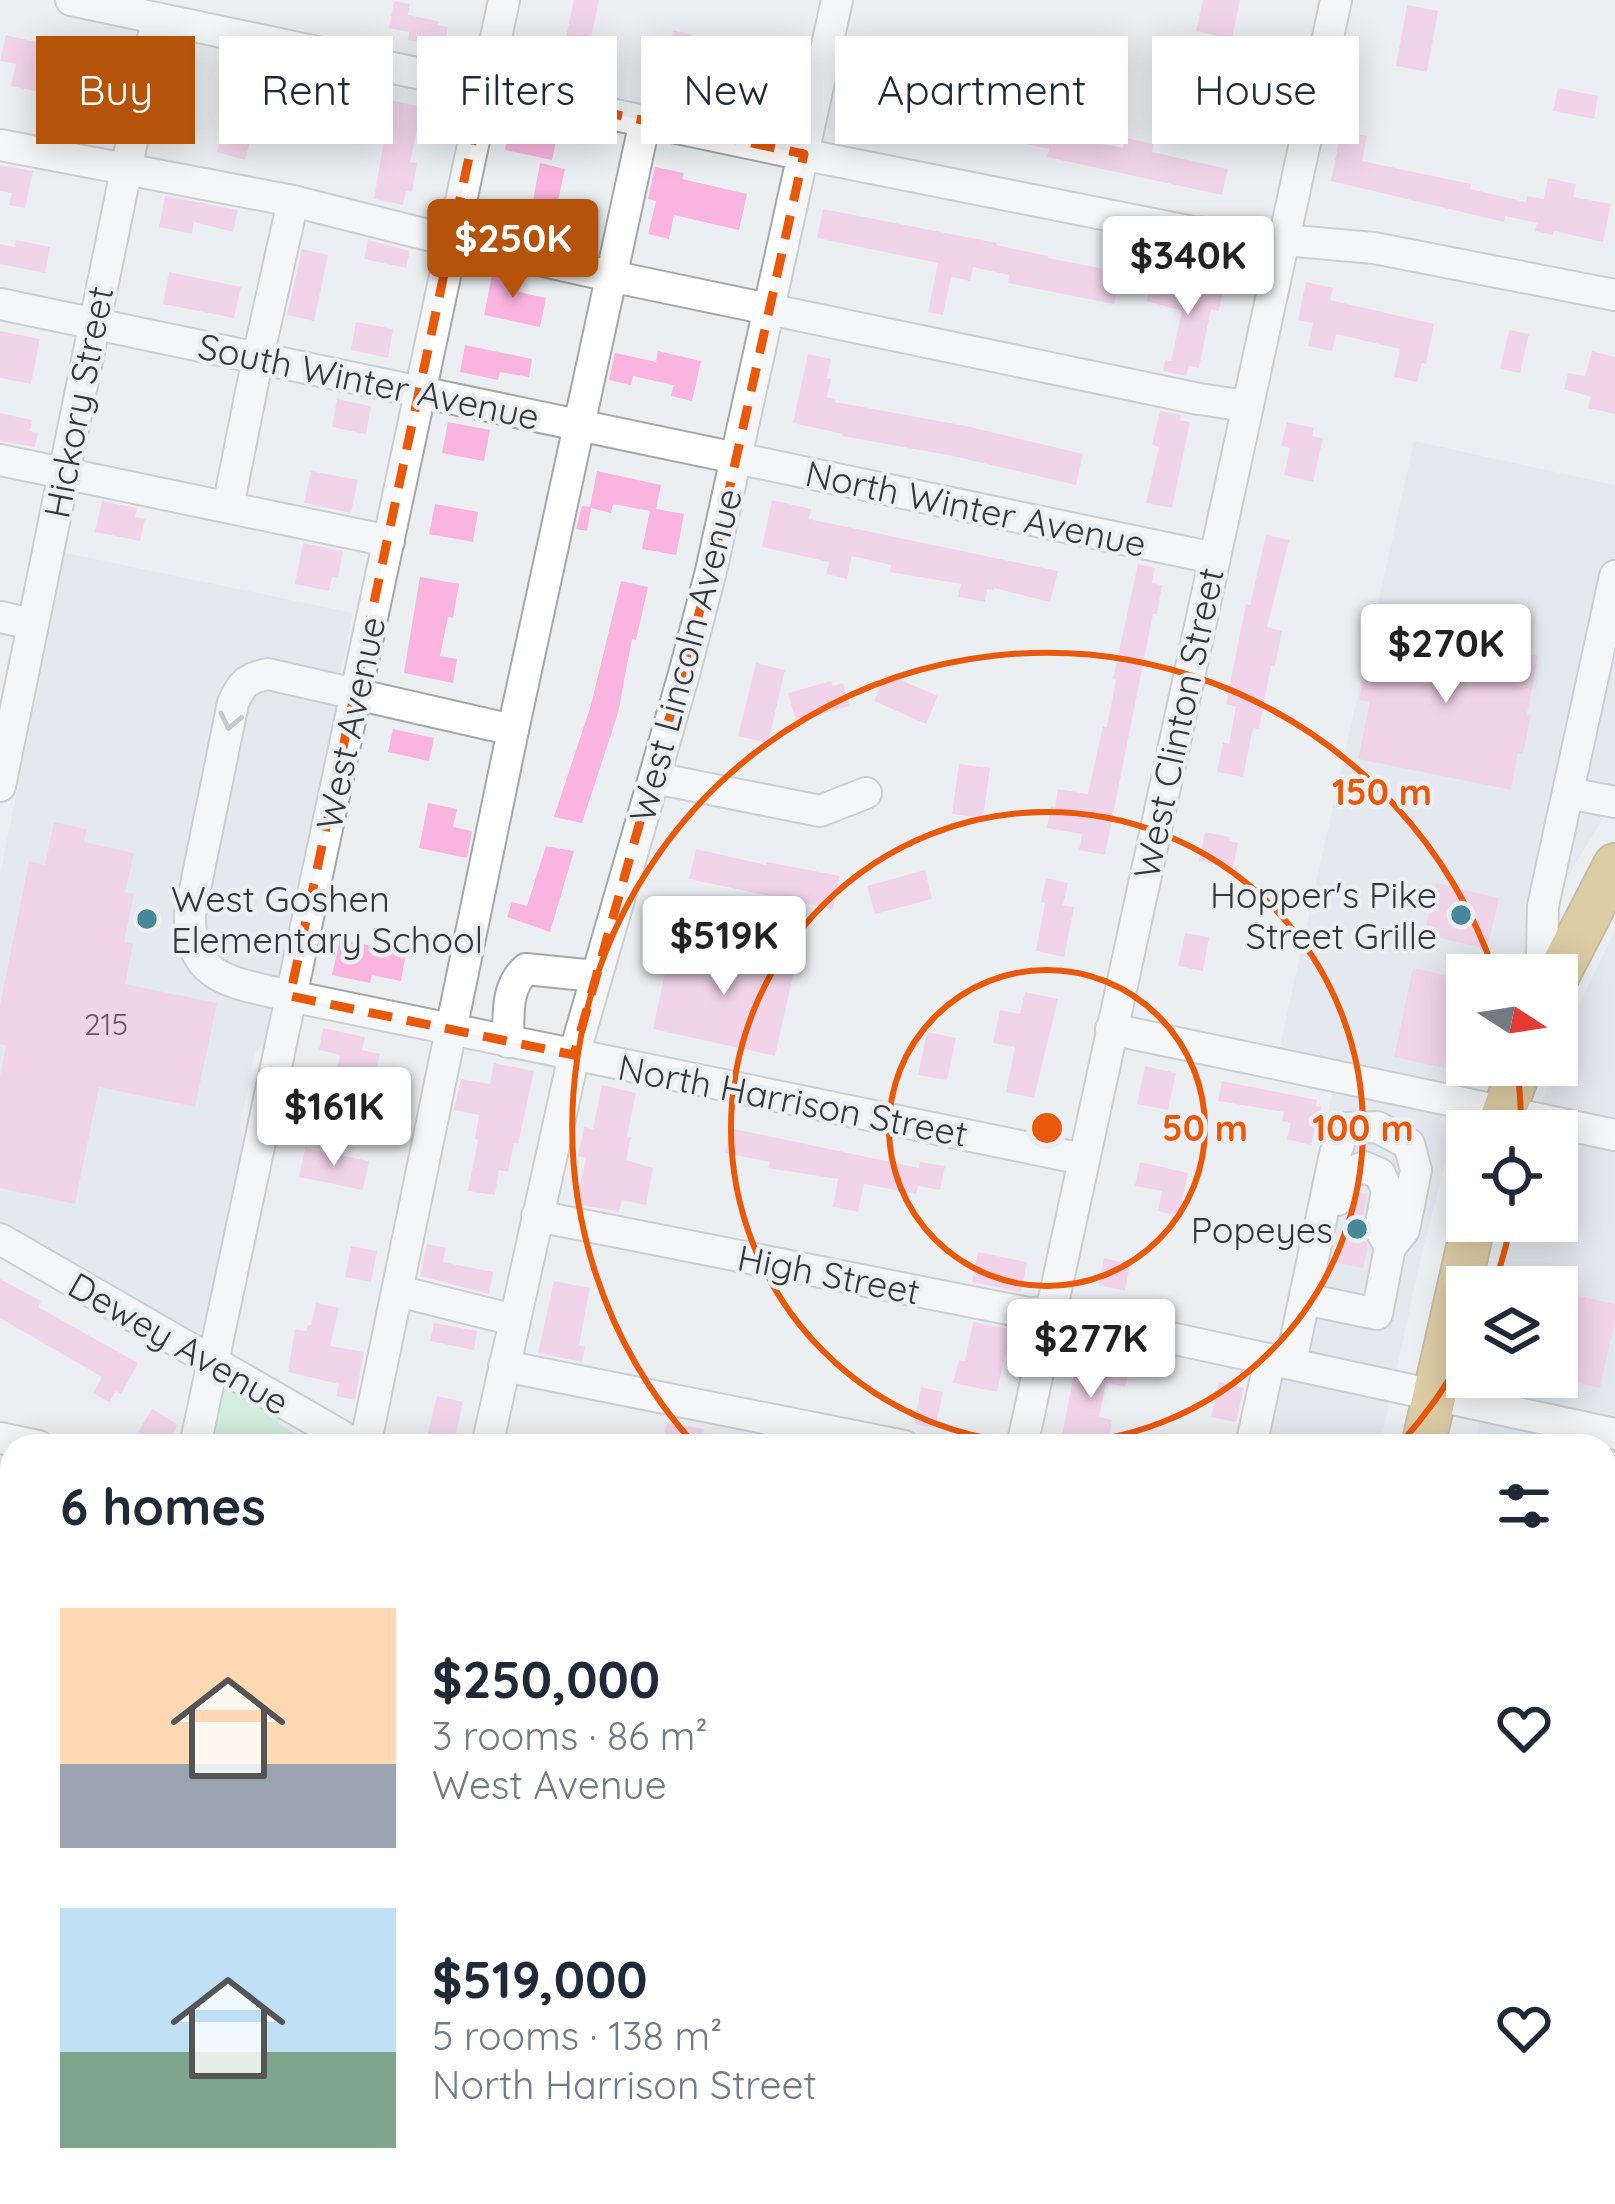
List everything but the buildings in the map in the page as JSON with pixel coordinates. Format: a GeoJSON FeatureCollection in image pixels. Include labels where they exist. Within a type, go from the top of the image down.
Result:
{"type":"FeatureCollection","features":[{"type":"Feature","properties":{"kind":"highway"},"geometry":{"type":"LineString","coordinates":[[1569,954],[1615,865]]}},
{"type":"Feature","properties":{"kind":"highway"},"geometry":{"type":"LineString","coordinates":[[1426,1434],[1469,1242]]}},
{"type":"Feature","properties":{"kind":"street"},"geometry":{"type":"LineString","coordinates":[[71,0],[417,73]]}},
{"type":"Feature","properties":{"kind":"street","name":"West Avenue"},"geometry":{"type":"LineString","coordinates":[[496,36],[504,0]]}},
{"type":"Feature","properties":{"kind":"street","name":"West Lincoln Avenue"},"geometry":{"type":"LineString","coordinates":[[490,1434],[574,1055],[711,571],[837,0]]}},
{"type":"Feature","properties":{"kind":"street","name":"West Clinton Street"},"geometry":{"type":"LineString","coordinates":[[1025,1434],[1336,0]]}},
{"type":"Feature","properties":{"kind":"street","name":"Hickory Street"},"geometry":{"type":"LineString","coordinates":[[1,778],[157,19]]}},
{"type":"Feature","properties":{"kind":"street"},"geometry":{"type":"LineString","coordinates":[[365,1434],[641,135]]}},
{"type":"Feature","properties":{"kind":"street","name":"West Avenue"},"geometry":{"type":"LineString","coordinates":[[197,1434],[472,144]]}},
{"type":"Feature","properties":{"kind":"street"},"geometry":{"type":"LineString","coordinates":[[756,144],[1192,232],[1374,248],[1615,296]]}},
{"type":"Feature","properties":{"kind":"street"},"geometry":{"type":"LineString","coordinates":[[0,145],[293,201],[610,276],[1247,406]]}},
{"type":"Feature","properties":{"kind":"street"},"geometry":{"type":"LineString","coordinates":[[228,507],[293,201]]}},
{"type":"Feature","properties":{"kind":"street","name":"South Winter Avenue"},"geometry":{"type":"LineString","coordinates":[[0,304],[737,458]]}},
{"type":"Feature","properties":{"kind":"street","name":"North Winter Avenue"},"geometry":{"type":"LineString","coordinates":[[737,458],[1214,558]]}},
{"type":"Feature","properties":{"kind":"street"},"geometry":{"type":"LineString","coordinates":[[0,460],[389,541]]}},
{"type":"Feature","properties":{"kind":"street"},"geometry":{"type":"LineString","coordinates":[[1542,954],[1543,907],[1615,576]]}},
{"type":"Feature","properties":{"kind":"street"},"geometry":{"type":"LineString","coordinates":[[0,617],[33,624]]}},
{"type":"Feature","properties":{"kind":"street","name":"North Harrison Street"},"geometry":{"type":"LineString","coordinates":[[357,694],[268,674],[241,685],[233,703],[190,914],[189,936],[197,957],[209,970],[228,981],[290,996],[1083,1159]]}},
{"type":"Feature","properties":{"kind":"street"},"geometry":{"type":"LineString","coordinates":[[357,694],[513,730]]}},
{"type":"Feature","properties":{"kind":"street"},"geometry":{"type":"LineString","coordinates":[[655,778],[820,811],[866,793]]}},
{"type":"Feature","properties":{"kind":"street"},"geometry":{"type":"LineString","coordinates":[[1568,793],[1615,802]]}},
{"type":"Feature","properties":{"kind":"street"},"geometry":{"type":"LineString","coordinates":[[508,1042],[510,996],[515,978],[526,968],[595,976]]}},
{"type":"Feature","properties":{"kind":"street"},"geometry":{"type":"LineString","coordinates":[[1111,1029],[1356,1081],[1458,1110]]}},
{"type":"Feature","properties":{"kind":"street"},"geometry":{"type":"LineString","coordinates":[[1255,1434],[1308,1284],[1335,1154],[1356,1081]]}},
{"type":"Feature","properties":{"kind":"street"},"geometry":{"type":"LineString","coordinates":[[1308,1284],[1377,1314],[1390,1247],[1404,1230],[1416,1170],[1409,1144],[1377,1127],[1345,1128]]}},
{"type":"Feature","properties":{"kind":"street"},"geometry":{"type":"LineString","coordinates":[[1578,1131],[1615,1136]]}},
{"type":"Feature","properties":{"kind":"street"},"geometry":{"type":"LineString","coordinates":[[1308,1284],[1328,1256],[1342,1175],[1364,1167],[1380,1174],[1388,1190],[1380,1229],[1390,1247]]}},
{"type":"Feature","properties":{"kind":"street","name":"High Street"},"geometry":{"type":"LineString","coordinates":[[537,1216],[1281,1360],[1434,1395],[1557,1434],[1615,1434]]}},
{"type":"Feature","properties":{"kind":"street","name":"Dewey Avenue"},"geometry":{"type":"LineString","coordinates":[[0,1238],[340,1434]]}},
{"type":"Feature","properties":{"kind":"street"},"geometry":{"type":"LineString","coordinates":[[398,1291],[514,1320]]}},
{"type":"Feature","properties":{"kind":"street"},"geometry":{"type":"LineString","coordinates":[[504,1366],[762,1432]]}},
{"type":"Feature","properties":{"kind":"highlighted area"},"geometry":{"type":"Polygon","coordinates":[[[484,87],[804,154],[711,571],[574,1055],[290,996],[484,87]]]}},
{"type":"Feature","properties":{"kind":"shaded area"},"geometry":{"type":"Polygon","coordinates":[[[1414,441],[1615,485],[1615,799],[1558,892],[1530,954],[1446,954],[1446,1086],[1472,1086],[1463,1110],[1446,1110],[1446,1159],[1383,1434],[1259,1434],[1339,1061],[1280,1046],[1414,441]]]}},
{"type":"Feature","properties":{"kind":"shaded area","name":"West Goshen Elementary School"},"geometry":{"type":"Polygon","coordinates":[[[57,551],[353,613],[339,681],[340,707],[265,1042],[255,1053],[240,1127],[244,1144],[200,1339],[0,1225],[0,875],[46,646],[44,612],[57,551]]]}},
{"type":"Feature","properties":{"kind":"shaded area"},"geometry":{"type":"Polygon","coordinates":[[[1615,930],[1615,1434],[1477,1434],[1477,1398],[1578,1398],[1578,1266],[1496,1266],[1501,1242],[1578,1242],[1578,1110],[1539,1110],[1548,1086],[1578,1086],[1578,1007],[1615,930]]]}},
{"type":"Feature","properties":{"kind":"green space"},"geometry":{"type":"Polygon","coordinates":[[[230,1389],[277,1416],[279,1424],[296,1434],[211,1434],[223,1391],[230,1389]]]}},
{"type":"Feature","properties":{"kind":"place","name":"Hopper's Pike Street Grille"},"geometry":{"type":"Point","coordinates":[1461,915]}},
{"type":"Feature","properties":{"kind":"place","name":"West Goshen Elementary School"},"geometry":{"type":"Point","coordinates":[147,919]}},
{"type":"Feature","properties":{"kind":"place","name":"Popeyes"},"geometry":{"type":"Point","coordinates":[1357,1229]}}]}
